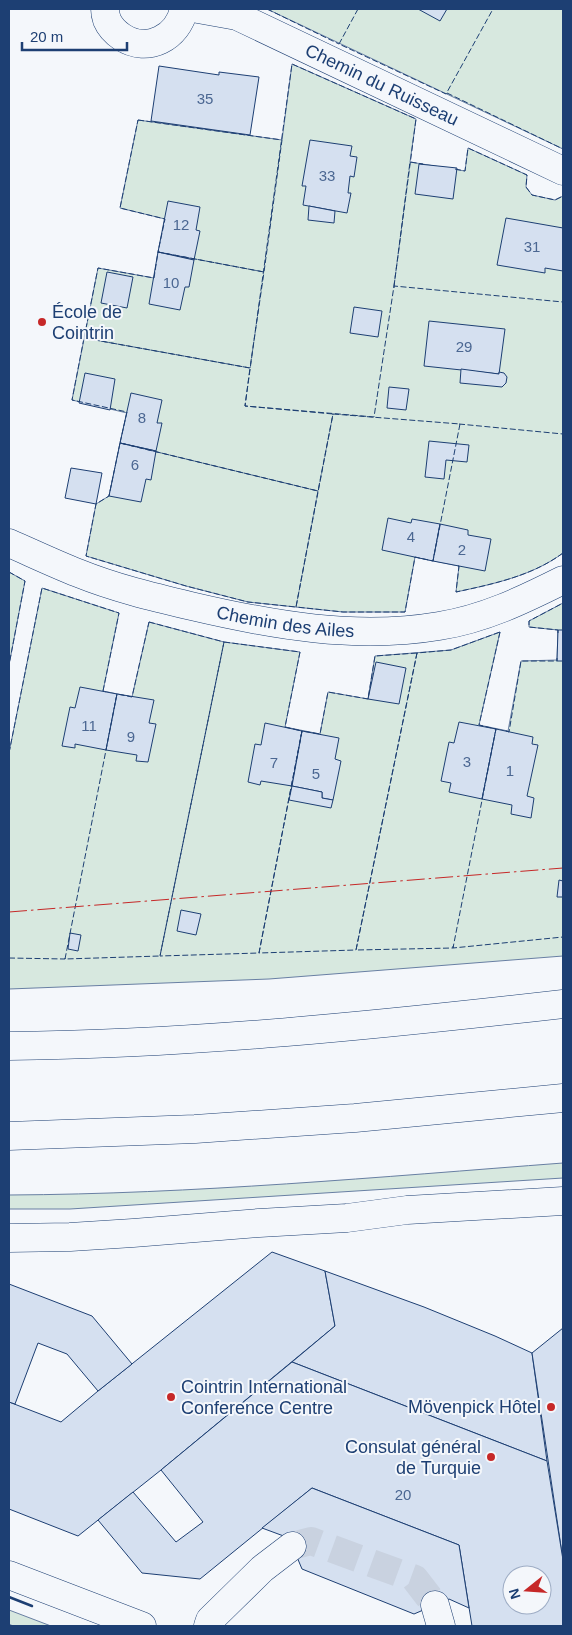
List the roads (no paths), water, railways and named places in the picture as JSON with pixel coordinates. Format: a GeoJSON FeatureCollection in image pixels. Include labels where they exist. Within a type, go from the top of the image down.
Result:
{"type":"FeatureCollection","features":[{"type":"Feature","properties":{"kind":"main road"},"geometry":{"type":"LineString","coordinates":[[104,9],[107,20],[116,33],[129,41],[144,44],[156,43],[167,37],[176,29],[184,9]]}},
{"type":"Feature","properties":{"kind":"main road","name":"Chemin du Ruisseau"},"geometry":{"type":"LineString","coordinates":[[198,9],[237,16],[563,171]]}},
{"type":"Feature","properties":{"kind":"main road","name":"Chemin des Ailes"},"geometry":{"type":"LineString","coordinates":[[9,543],[79,574],[128,590],[245,618],[301,627],[344,630],[409,630],[440,626],[476,618],[519,602],[563,580]]}},
{"type":"Feature","properties":{"kind":"main road"},"geometry":{"type":"LineString","coordinates":[[9,1046],[170,1040],[282,1032],[405,1022],[563,1004]]}},
{"type":"Feature","properties":{"kind":"main road"},"geometry":{"type":"LineString","coordinates":[[9,1136],[185,1130],[346,1119],[563,1098]]}},
{"type":"Feature","properties":{"kind":"main road"},"geometry":{"type":"LineString","coordinates":[[9,1238],[133,1233],[347,1218],[407,1210],[563,1201]]}},
{"type":"Feature","properties":{"kind":"main road"},"geometry":{"type":"LineString","coordinates":[[208,1626],[210,1620],[262,1569],[292,1546]]}},
{"type":"Feature","properties":{"kind":"main road"},"geometry":{"type":"LineString","coordinates":[[9,1575],[142,1626]]}},
{"type":"Feature","properties":{"kind":"tunnel"},"geometry":{"type":"LineString","coordinates":[[292,1546],[311,1541],[415,1579],[435,1605]]}},
{"type":"Feature","properties":{"kind":"place","name":"École de Cointrin"},"geometry":{"type":"Point","coordinates":[42,322]}},
{"type":"Feature","properties":{"kind":"place","name":"Cointrin International Conference Centre"},"geometry":{"type":"Point","coordinates":[171,1397]}},
{"type":"Feature","properties":{"kind":"place","name":"Mövenpick Hôtel"},"geometry":{"type":"Point","coordinates":[551,1407]}},
{"type":"Feature","properties":{"kind":"place","name":"Consulat général de Turquie"},"geometry":{"type":"Point","coordinates":[491,1457]}}]}
